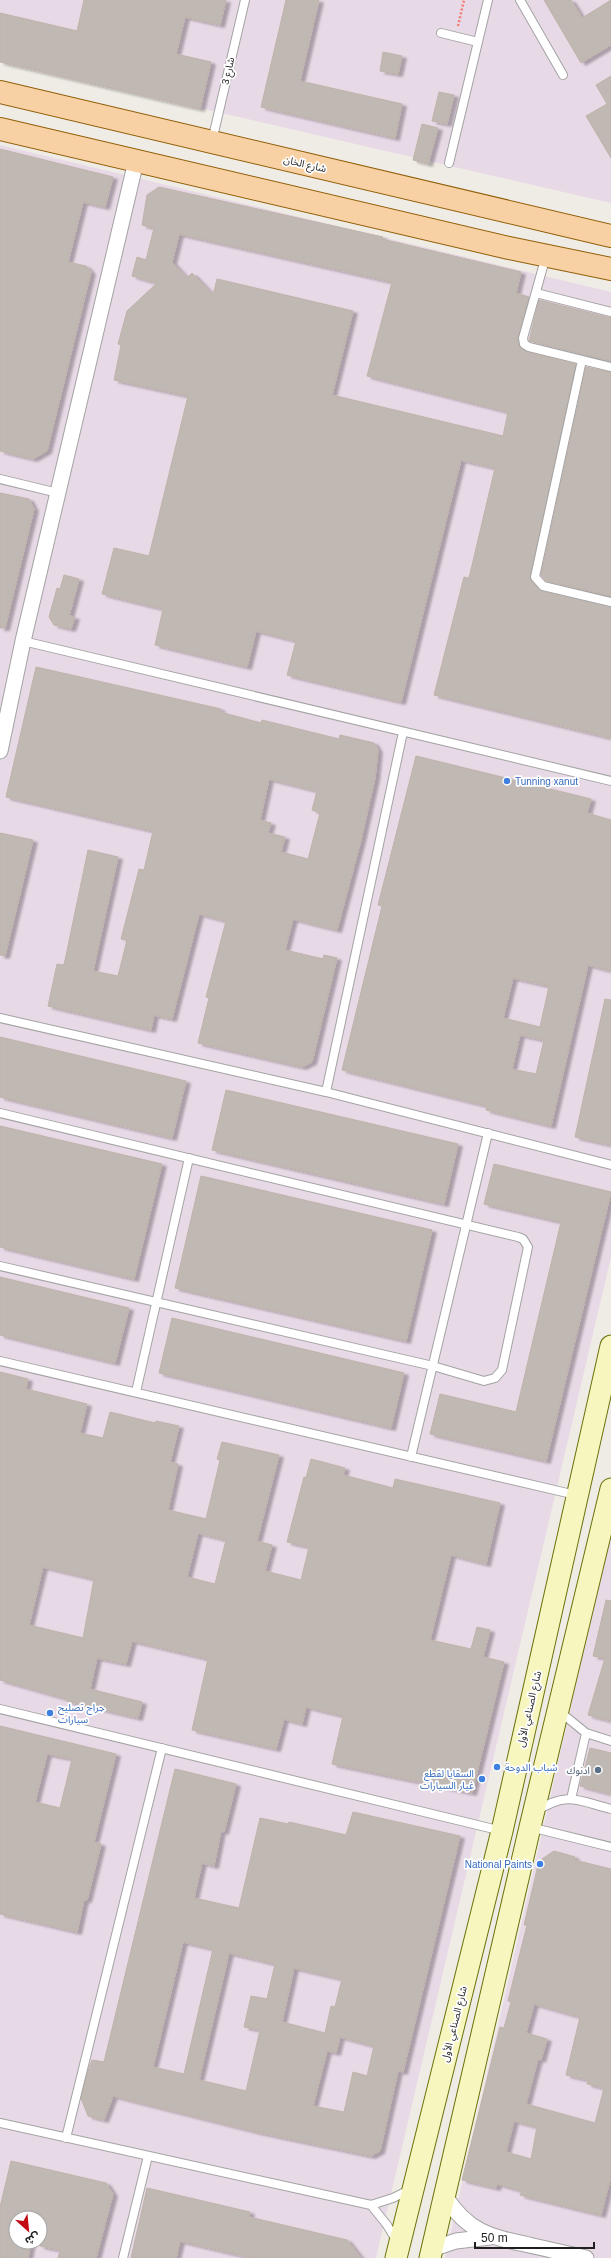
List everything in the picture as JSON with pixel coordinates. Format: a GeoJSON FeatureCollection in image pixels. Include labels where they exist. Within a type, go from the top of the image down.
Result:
{"type":"FeatureCollection","features":[{"type":"Feature","properties":{"kind":"main road","name":"شارع الخان"},"geometry":{"type":"LineString","coordinates":[[0,92],[611,236]]}},
{"type":"Feature","properties":{"kind":"main road"},"geometry":{"type":"LineString","coordinates":[[0,129],[546,256],[611,269]]}},
{"type":"Feature","properties":{"kind":"main road","name":"شارع الصناعي الأول"},"geometry":{"type":"LineString","coordinates":[[398,2252],[502,1831],[576,1496],[611,1346]]}},
{"type":"Feature","properties":{"kind":"main road"},"geometry":{"type":"LineString","coordinates":[[431,2253],[446,2196],[531,1820],[558,1710],[605,1536],[611,1489]]}},
{"type":"Feature","properties":{"kind":"street"},"geometry":{"type":"LineString","coordinates":[[0,751],[23,641],[136,161]]}},
{"type":"Feature","properties":{"kind":"street"},"geometry":{"type":"LineString","coordinates":[[446,2196],[460,2216],[474,2228],[491,2237],[586,2258]]}},
{"type":"Feature","properties":{"kind":"street"},"geometry":{"type":"LineString","coordinates":[[431,2253],[456,2241],[491,2237]]}},
{"type":"Feature","properties":{"kind":"lane","name":"شارع 3"},"geometry":{"type":"LineString","coordinates":[[212,142],[245,0]]}},
{"type":"Feature","properties":{"kind":"lane"},"geometry":{"type":"LineString","coordinates":[[449,163],[488,0]]}},
{"type":"Feature","properties":{"kind":"lane"},"geometry":{"type":"LineString","coordinates":[[520,0],[563,75]]}},
{"type":"Feature","properties":{"kind":"lane"},"geometry":{"type":"LineString","coordinates":[[441,33],[478,42]]}},
{"type":"Feature","properties":{"kind":"lane"},"geometry":{"type":"LineString","coordinates":[[546,256],[523,338],[524,344],[529,347],[611,367]]}},
{"type":"Feature","properties":{"kind":"lane"},"geometry":{"type":"LineString","coordinates":[[536,293],[611,312]]}},
{"type":"Feature","properties":{"kind":"lane"},"geometry":{"type":"LineString","coordinates":[[582,360],[535,577],[543,586],[611,602]]}},
{"type":"Feature","properties":{"kind":"lane"},"geometry":{"type":"LineString","coordinates":[[0,479],[58,493]]}},
{"type":"Feature","properties":{"kind":"lane"},"geometry":{"type":"LineString","coordinates":[[23,641],[611,781]]}},
{"type":"Feature","properties":{"kind":"lane"},"geometry":{"type":"LineString","coordinates":[[326,1092],[404,732]]}},
{"type":"Feature","properties":{"kind":"lane"},"geometry":{"type":"LineString","coordinates":[[0,1018],[326,1092],[611,1165]]}},
{"type":"Feature","properties":{"kind":"lane"},"geometry":{"type":"LineString","coordinates":[[0,1113],[466,1226],[518,1237],[523,1239],[528,1248],[502,1370],[495,1378],[484,1380],[433,1366],[0,1266]]}},
{"type":"Feature","properties":{"kind":"lane"},"geometry":{"type":"LineString","coordinates":[[411,1456],[488,1133]]}},
{"type":"Feature","properties":{"kind":"lane"},"geometry":{"type":"LineString","coordinates":[[136,1392],[189,1158]]}},
{"type":"Feature","properties":{"kind":"lane"},"geometry":{"type":"LineString","coordinates":[[0,1361],[411,1456],[576,1496]]}},
{"type":"Feature","properties":{"kind":"lane"},"geometry":{"type":"LineString","coordinates":[[0,1709],[502,1831]]}},
{"type":"Feature","properties":{"kind":"lane"},"geometry":{"type":"LineString","coordinates":[[558,1710],[586,1733],[611,1741]]}},
{"type":"Feature","properties":{"kind":"lane"},"geometry":{"type":"LineString","coordinates":[[571,1799],[586,1733]]}},
{"type":"Feature","properties":{"kind":"lane"},"geometry":{"type":"LineString","coordinates":[[66,2138],[162,1748]]}},
{"type":"Feature","properties":{"kind":"lane"},"geometry":{"type":"LineString","coordinates":[[531,1820],[556,1800],[571,1799],[611,1807]]}},
{"type":"Feature","properties":{"kind":"lane"},"geometry":{"type":"LineString","coordinates":[[531,1820],[611,1847]]}},
{"type":"Feature","properties":{"kind":"lane"},"geometry":{"type":"LineString","coordinates":[[0,2123],[371,2205],[393,2198],[414,2187]]}},
{"type":"Feature","properties":{"kind":"lane"},"geometry":{"type":"LineString","coordinates":[[123,2258],[148,2156]]}},
{"type":"Feature","properties":{"kind":"lane"},"geometry":{"type":"LineString","coordinates":[[371,2205],[387,2225],[398,2252]]}},
{"type":"Feature","properties":{"kind":"path"},"geometry":{"type":"LineString","coordinates":[[455,36],[464,0]]}},
{"type":"Feature","properties":{"kind":"shaded area"},"geometry":{"type":"Polygon","coordinates":[[[0,0],[611,0],[611,203],[0,62],[0,0]]]}},
{"type":"Feature","properties":{"kind":"shaded area"},"geometry":{"type":"Polygon","coordinates":[[[0,145],[611,292],[611,1257],[376,2258],[0,2258],[0,145]]]}},
{"type":"Feature","properties":{"kind":"shaded area"},"geometry":{"type":"Polygon","coordinates":[[[611,1531],[611,2258],[445,2258],[611,1531]]]}},
{"type":"Feature","properties":{"kind":"building"},"geometry":{"type":"Polygon","coordinates":[[[84,0],[226,0],[220,25],[185,17],[176,54],[211,62],[200,109],[0,62],[0,13],[77,31],[84,0]]]}},
{"type":"Feature","properties":{"kind":"building"},"geometry":{"type":"Polygon","coordinates":[[[286,0],[319,0],[300,81],[402,104],[395,138],[261,107],[286,0]]]}},
{"type":"Feature","properties":{"kind":"building"},"geometry":{"type":"Polygon","coordinates":[[[544,0],[571,0],[582,18],[611,0],[611,45],[581,63],[544,0]]]}},
{"type":"Feature","properties":{"kind":"building"},"geometry":{"type":"Polygon","coordinates":[[[383,52],[402,56],[398,74],[380,71],[383,52]]]}},
{"type":"Feature","properties":{"kind":"building"},"geometry":{"type":"Polygon","coordinates":[[[611,76],[611,158],[586,116],[607,104],[596,85],[611,76]]]}},
{"type":"Feature","properties":{"kind":"building"},"geometry":{"type":"Polygon","coordinates":[[[439,92],[454,95],[447,124],[432,121],[439,92]]]}},
{"type":"Feature","properties":{"kind":"building"},"geometry":{"type":"Polygon","coordinates":[[[422,124],[438,128],[428,164],[413,160],[422,124]]]}},
{"type":"Feature","properties":{"kind":"building"},"geometry":{"type":"Polygon","coordinates":[[[0,149],[113,177],[105,207],[83,202],[68,262],[86,266],[91,272],[47,451],[33,459],[0,451],[0,149]]]}},
{"type":"Feature","properties":{"kind":"building"},"geometry":{"type":"Polygon","coordinates":[[[159,187],[383,237],[382,239],[521,272],[516,293],[529,297],[518,337],[519,347],[528,352],[576,364],[530,578],[542,591],[611,607],[611,738],[434,695],[464,577],[469,578],[495,468],[461,460],[401,702],[287,675],[296,641],[256,631],[247,667],[155,645],[163,609],[102,594],[114,548],[149,556],[188,396],[114,380],[121,345],[118,344],[127,311],[157,283],[132,276],[137,257],[146,260],[154,228],[142,225],[147,195],[159,187]],[[179,234],[172,262],[187,278],[192,273],[213,295],[217,279],[353,311],[332,395],[503,436],[508,412],[367,376],[392,282],[179,234]]]}},
{"type":"Feature","properties":{"kind":"building"},"geometry":{"type":"Polygon","coordinates":[[[539,300],[611,318],[611,361],[529,341],[539,300]]]}},
{"type":"Feature","properties":{"kind":"building"},"geometry":{"type":"Polygon","coordinates":[[[586,367],[611,372],[611,596],[546,581],[541,575],[586,367]]]}},
{"type":"Feature","properties":{"kind":"building"},"geometry":{"type":"Polygon","coordinates":[[[0,493],[29,499],[34,509],[5,628],[0,628],[0,493]]]}},
{"type":"Feature","properties":{"kind":"building"},"geometry":{"type":"Polygon","coordinates":[[[64,575],[79,579],[69,616],[75,617],[71,629],[54,625],[49,617],[57,588],[60,589],[64,575]]]}},
{"type":"Feature","properties":{"kind":"building"},"geometry":{"type":"Polygon","coordinates":[[[36,667],[221,709],[220,712],[261,723],[262,720],[339,739],[340,735],[374,743],[378,750],[375,778],[361,840],[337,930],[293,919],[285,950],[323,959],[324,955],[337,958],[312,1062],[302,1067],[198,1043],[209,998],[206,997],[226,921],[199,914],[172,1019],[154,1015],[151,1030],[48,1006],[57,964],[64,965],[88,850],[118,857],[93,971],[118,976],[127,940],[121,939],[139,869],[144,870],[153,831],[6,797],[36,667]],[[269,779],[260,820],[271,823],[268,833],[285,837],[281,852],[308,859],[320,813],[312,810],[317,791],[269,779]]]}},
{"type":"Feature","properties":{"kind":"building"},"geometry":{"type":"Polygon","coordinates":[[[416,756],[591,799],[587,813],[611,820],[611,971],[588,965],[551,1126],[486,1110],[487,1106],[342,1070],[382,906],[378,905],[416,756]],[[513,978],[503,1018],[540,1027],[549,986],[513,978]],[[520,1035],[512,1069],[536,1074],[544,1040],[520,1035]]]}},
{"type":"Feature","properties":{"kind":"building"},"geometry":{"type":"Polygon","coordinates":[[[0,833],[33,840],[5,956],[0,955],[0,833]]]}},
{"type":"Feature","properties":{"kind":"building"},"geometry":{"type":"Polygon","coordinates":[[[605,999],[611,1000],[611,1145],[575,1137],[605,999]]]}},
{"type":"Feature","properties":{"kind":"building"},"geometry":{"type":"Polygon","coordinates":[[[0,1037],[186,1081],[172,1138],[0,1097],[0,1037]]]}},
{"type":"Feature","properties":{"kind":"building"},"geometry":{"type":"Polygon","coordinates":[[[226,1090],[458,1144],[444,1204],[212,1150],[226,1090]]]}},
{"type":"Feature","properties":{"kind":"building"},"geometry":{"type":"Polygon","coordinates":[[[0,1126],[162,1164],[134,1279],[0,1247],[0,1126]]]}},
{"type":"Feature","properties":{"kind":"building"},"geometry":{"type":"Polygon","coordinates":[[[494,1164],[611,1192],[546,1461],[430,1434],[440,1394],[516,1412],[561,1222],[484,1204],[494,1164]]]}},
{"type":"Feature","properties":{"kind":"building"},"geometry":{"type":"Polygon","coordinates":[[[201,1176],[432,1230],[406,1341],[175,1288],[201,1176]]]}},
{"type":"Feature","properties":{"kind":"building"},"geometry":{"type":"Polygon","coordinates":[[[0,1277],[129,1308],[115,1363],[0,1335],[0,1277]]]}},
{"type":"Feature","properties":{"kind":"building"},"geometry":{"type":"Polygon","coordinates":[[[172,1318],[404,1373],[391,1428],[159,1373],[172,1318]]]}},
{"type":"Feature","properties":{"kind":"building"},"geometry":{"type":"Polygon","coordinates":[[[0,1372],[28,1379],[26,1389],[87,1404],[80,1433],[103,1438],[110,1412],[155,1423],[156,1421],[179,1426],[170,1462],[178,1464],[168,1510],[206,1519],[220,1460],[217,1459],[222,1442],[279,1455],[257,1541],[272,1545],[265,1571],[301,1580],[309,1547],[287,1542],[304,1477],[306,1478],[311,1459],[345,1468],[343,1475],[393,1488],[395,1479],[500,1503],[486,1564],[451,1555],[430,1640],[471,1649],[477,1627],[490,1630],[483,1657],[504,1662],[472,1793],[332,1764],[343,1716],[306,1707],[302,1724],[284,1719],[276,1749],[192,1730],[208,1659],[132,1641],[126,1664],[97,1658],[90,1689],[142,1702],[138,1718],[67,1701],[67,1699],[0,1680],[0,1372]],[[198,1533],[187,1577],[215,1584],[226,1540],[198,1533]],[[43,1567],[29,1625],[83,1638],[94,1579],[43,1567]]]}},
{"type":"Feature","properties":{"kind":"building"},"geometry":{"type":"Polygon","coordinates":[[[606,1600],[611,1601],[611,1721],[588,1715],[605,1658],[593,1656],[606,1600]]]}},
{"type":"Feature","properties":{"kind":"building"},"geometry":{"type":"Polygon","coordinates":[[[0,1726],[116,1754],[94,1842],[101,1844],[87,1900],[84,1900],[77,1932],[0,1914],[0,1726]],[[47,1754],[35,1802],[60,1808],[72,1759],[47,1754]]]}},
{"type":"Feature","properties":{"kind":"building","name":"ادنوك"},"geometry":{"type":"Polygon","coordinates":[[[590,1748],[611,1753],[611,1794],[580,1786],[590,1748]]]}},
{"type":"Feature","properties":{"kind":"building"},"geometry":{"type":"Polygon","coordinates":[[[175,1769],[236,1784],[224,1832],[221,1831],[214,1866],[202,1863],[194,1898],[239,1908],[260,1818],[288,1824],[289,1822],[346,1835],[353,1812],[460,1836],[403,2072],[398,2071],[380,2151],[371,2156],[257,2132],[113,2096],[104,2120],[88,2116],[81,2098],[88,2071],[92,2060],[104,2062],[175,1769]],[[183,1942],[153,2067],[184,2074],[213,1949],[183,1942]],[[229,1953],[199,2080],[246,2091],[260,2030],[244,2027],[251,1996],[267,1999],[275,1964],[229,1953]],[[294,1968],[282,2022],[325,2033],[331,2006],[335,2007],[342,1979],[294,1968]],[[340,2037],[336,2053],[327,2051],[313,2106],[344,2112],[353,2072],[367,2076],[374,2046],[340,2037]]]}},
{"type":"Feature","properties":{"kind":"building"},"geometry":{"type":"Polygon","coordinates":[[[554,1851],[575,1857],[574,1860],[611,1869],[611,2176],[601,2215],[520,2195],[522,2191],[497,2184],[496,2188],[462,2180],[500,2027],[504,2028],[511,2002],[508,2001],[527,1925],[524,1925],[539,1861],[554,1851]],[[534,2004],[526,2033],[547,2039],[541,2060],[538,2059],[526,2104],[595,2123],[604,2088],[587,2084],[588,2080],[566,2075],[580,2017],[534,2004]],[[514,2121],[506,2152],[531,2159],[537,2127],[514,2121]]]}},
{"type":"Feature","properties":{"kind":"building"},"geometry":{"type":"Polygon","coordinates":[[[11,2161],[106,2183],[113,2194],[96,2258],[58,2258],[60,2250],[48,2248],[48,2210],[8,2210],[8,2250],[30,2250],[28,2258],[0,2258],[0,2207],[11,2161]]]}},
{"type":"Feature","properties":{"kind":"building"},"geometry":{"type":"Polygon","coordinates":[[[147,2188],[250,2212],[249,2217],[347,2240],[361,2258],[252,2258],[180,2241],[176,2258],[131,2258],[147,2188]]]}},
{"type":"Feature","properties":{"kind":"place","name":"Tunning xanut"},"geometry":{"type":"Point","coordinates":[507,781]}},
{"type":"Feature","properties":{"kind":"place","name":"جراج تصليح سيارات"},"geometry":{"type":"Point","coordinates":[50,1713]}},
{"type":"Feature","properties":{"kind":"place","name":"شباب الدوحة"},"geometry":{"type":"Point","coordinates":[497,1767]}},
{"type":"Feature","properties":{"kind":"place","name":"ادنوك"},"geometry":{"type":"Point","coordinates":[598,1770]}},
{"type":"Feature","properties":{"kind":"place","name":"السقايا لقطع غيار السيارات"},"geometry":{"type":"Point","coordinates":[482,1779]}},
{"type":"Feature","properties":{"kind":"place","name":"National Paints"},"geometry":{"type":"Point","coordinates":[540,1864]}}]}
